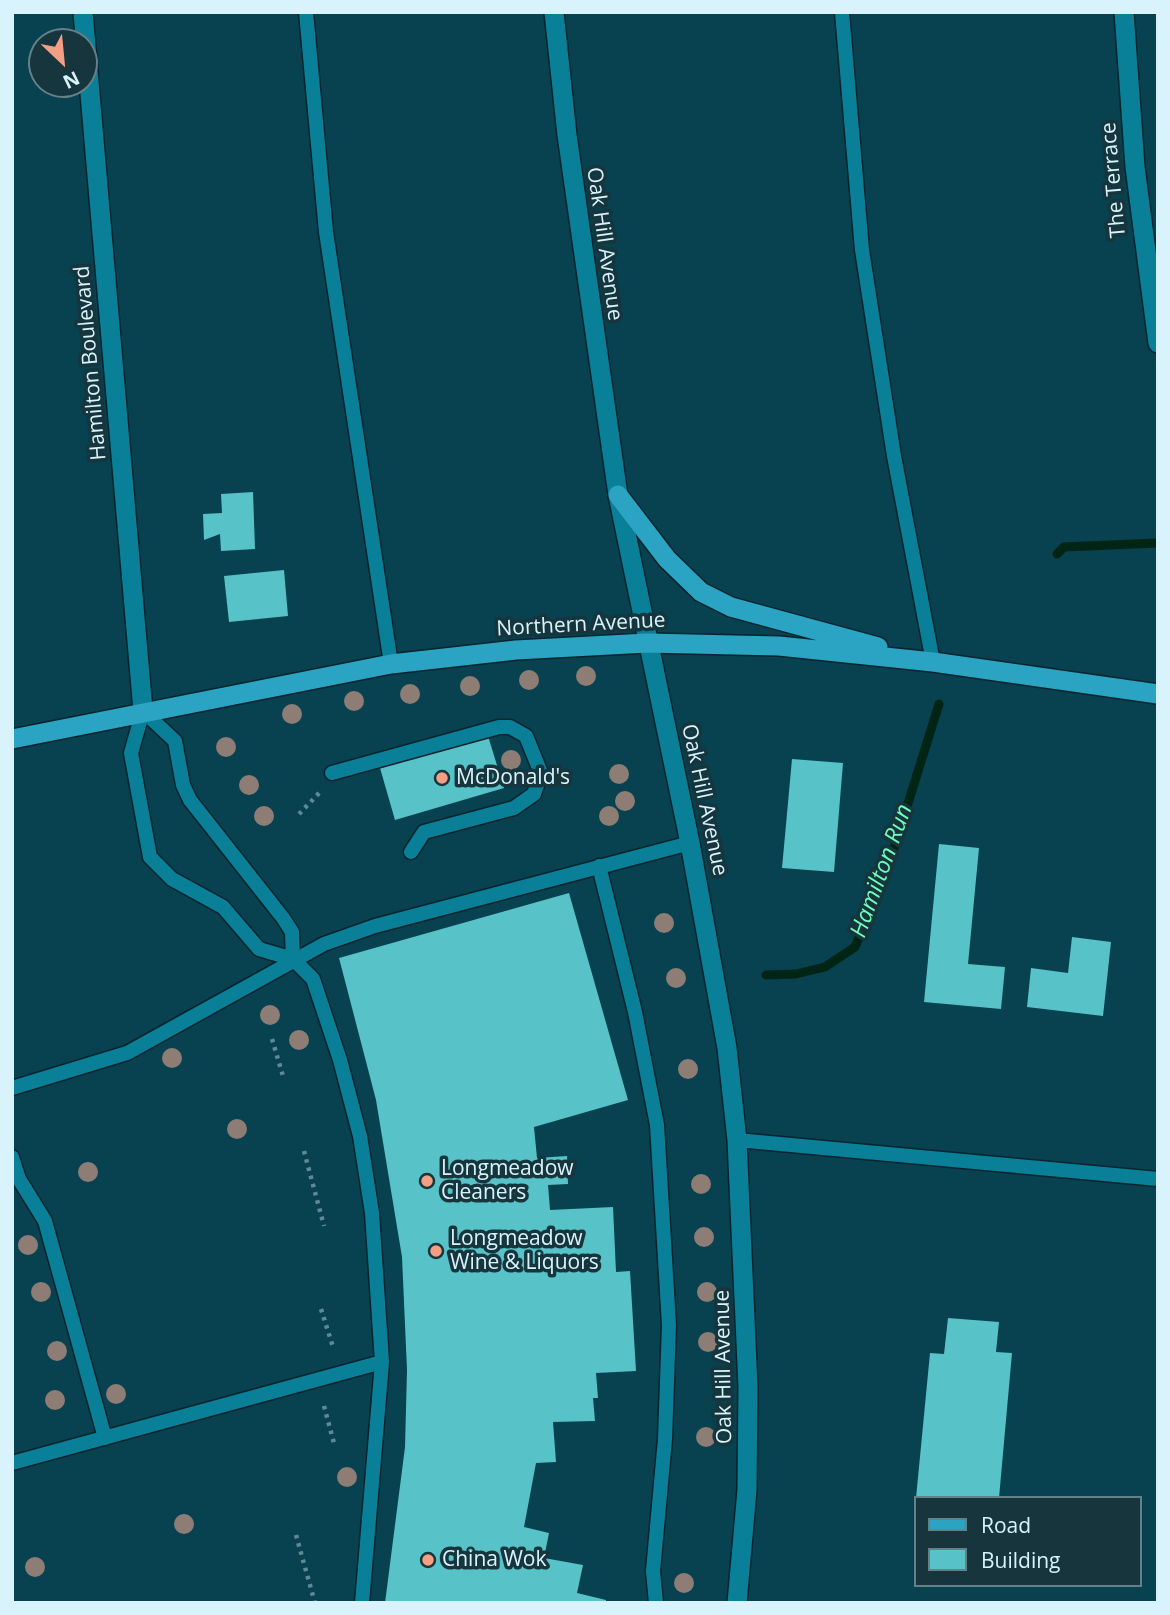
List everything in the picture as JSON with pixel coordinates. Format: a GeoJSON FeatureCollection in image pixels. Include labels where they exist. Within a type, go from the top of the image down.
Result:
{"type":"FeatureCollection","features":[{"type":"Feature","properties":{"kind":"main road"},"geometry":{"type":"LineString","coordinates":[[618,495],[667,559],[701,592],[732,607],[933,662]]}},
{"type":"Feature","properties":{"kind":"main road","name":"Northern Avenue"},"geometry":{"type":"LineString","coordinates":[[12,739],[391,664],[516,650],[647,643],[779,646],[933,662],[1158,694]]}},
{"type":"Feature","properties":{"kind":"street","name":"Hamilton Boulevard"},"geometry":{"type":"LineString","coordinates":[[83,12],[144,711]]}},
{"type":"Feature","properties":{"kind":"street","name":"Oak Hill Avenue"},"geometry":{"type":"LineString","coordinates":[[554,12],[567,135],[618,495],[690,843],[727,1048],[737,1140],[748,1387],[747,1490],[737,1603]]}},
{"type":"Feature","properties":{"kind":"street","name":"The Terrace"},"geometry":{"type":"LineString","coordinates":[[1124,12],[1135,167],[1158,343]]}},
{"type":"Feature","properties":{"kind":"lane"},"geometry":{"type":"LineString","coordinates":[[306,12],[326,233],[391,664]]}},
{"type":"Feature","properties":{"kind":"lane"},"geometry":{"type":"LineString","coordinates":[[842,12],[862,250],[894,456],[933,662]]}},
{"type":"Feature","properties":{"kind":"lane"},"geometry":{"type":"LineString","coordinates":[[293,959],[292,932],[255,878],[190,800],[183,785],[174,741],[144,711],[131,753],[150,857],[172,879],[223,907],[259,949],[293,959],[319,990],[360,1136],[372,1213],[382,1362],[362,1603]]}},
{"type":"Feature","properties":{"kind":"lane"},"geometry":{"type":"LineString","coordinates":[[332,773],[499,727],[510,727],[526,736],[541,773],[534,794],[514,808],[424,832],[411,852]]}},
{"type":"Feature","properties":{"kind":"lane"},"geometry":{"type":"LineString","coordinates":[[12,1088],[127,1053],[293,959],[375,926],[690,843]]}},
{"type":"Feature","properties":{"kind":"lane"},"geometry":{"type":"LineString","coordinates":[[599,866],[647,1070],[657,1138],[668,1325],[664,1439],[653,1571],[656,1603]]}},
{"type":"Feature","properties":{"kind":"lane"},"geometry":{"type":"LineString","coordinates":[[737,1140],[1158,1179]]}},
{"type":"Feature","properties":{"kind":"lane"},"geometry":{"type":"LineString","coordinates":[[12,1157],[19,1179],[45,1221],[105,1438]]}},
{"type":"Feature","properties":{"kind":"lane"},"geometry":{"type":"LineString","coordinates":[[12,1464],[382,1362]]}},
{"type":"Feature","properties":{"kind":"path"},"geometry":{"type":"LineString","coordinates":[[299,814],[321,791]]}},
{"type":"Feature","properties":{"kind":"path"},"geometry":{"type":"LineString","coordinates":[[272,1039],[283,1076]]}},
{"type":"Feature","properties":{"kind":"path"},"geometry":{"type":"LineString","coordinates":[[304,1151],[324,1226]]}},
{"type":"Feature","properties":{"kind":"path"},"geometry":{"type":"LineString","coordinates":[[321,1309],[333,1347]]}},
{"type":"Feature","properties":{"kind":"path"},"geometry":{"type":"LineString","coordinates":[[324,1406],[335,1447]]}},
{"type":"Feature","properties":{"kind":"path"},"geometry":{"type":"LineString","coordinates":[[296,1535],[315,1603]]}},
{"type":"Feature","properties":{"kind":"building"},"geometry":{"type":"Polygon","coordinates":[[[253,492],[255,549],[221,551],[220,534],[204,540],[203,514],[222,513],[221,494],[253,492]]]}},
{"type":"Feature","properties":{"kind":"building"},"geometry":{"type":"Polygon","coordinates":[[[284,570],[288,616],[229,622],[224,576],[284,570]]]}},
{"type":"Feature","properties":{"kind":"building","name":"McDonald's"},"geometry":{"type":"Polygon","coordinates":[[[488,736],[504,788],[395,820],[380,768],[488,736]]]}},
{"type":"Feature","properties":{"kind":"building"},"geometry":{"type":"Polygon","coordinates":[[[792,759],[843,763],[834,872],[782,868],[792,759]]]}},
{"type":"Feature","properties":{"kind":"building"},"geometry":{"type":"Polygon","coordinates":[[[939,844],[979,848],[968,964],[1005,967],[1001,1009],[924,1002],[939,844]]]}},
{"type":"Feature","properties":{"kind":"building"},"geometry":{"type":"Polygon","coordinates":[[[569,893],[628,1100],[534,1127],[537,1158],[567,1156],[568,1184],[548,1185],[550,1210],[613,1207],[616,1272],[630,1271],[636,1371],[596,1373],[598,1398],[593,1398],[595,1421],[553,1422],[556,1462],[536,1463],[524,1527],[549,1533],[544,1558],[583,1565],[577,1593],[606,1600],[606,1603],[385,1603],[405,1447],[407,1370],[402,1257],[376,1100],[339,958],[569,893]]]}},
{"type":"Feature","properties":{"kind":"building"},"geometry":{"type":"Polygon","coordinates":[[[1072,937],[1111,942],[1103,1016],[1027,1007],[1031,968],[1068,973],[1072,937]]]}},
{"type":"Feature","properties":{"kind":"building"},"geometry":{"type":"Polygon","coordinates":[[[948,1318],[999,1322],[996,1352],[1012,1353],[999,1496],[916,1496],[930,1353],[944,1354],[948,1318]]]}},
{"type":"Feature","properties":{"kind":"waterway","name":"Hamilton Run"},"geometry":{"type":"LineString","coordinates":[[1057,554],[1064,547],[1157,543]]}},
{"type":"Feature","properties":{"kind":"waterway","name":"Hamilton Run"},"geometry":{"type":"LineString","coordinates":[[766,975],[796,974],[825,967],[855,947],[885,877],[939,704]]}},
{"type":"Feature","properties":{"kind":"place","name":"McDonald's"},"geometry":{"type":"Point","coordinates":[442,778]}},
{"type":"Feature","properties":{"kind":"place","name":"Longmeadow Cleaners"},"geometry":{"type":"Point","coordinates":[427,1181]}},
{"type":"Feature","properties":{"kind":"place","name":"Longmeadow Wine & Liquors"},"geometry":{"type":"Point","coordinates":[436,1251]}},
{"type":"Feature","properties":{"kind":"place","name":"China Wok"},"geometry":{"type":"Point","coordinates":[428,1560]}}]}
